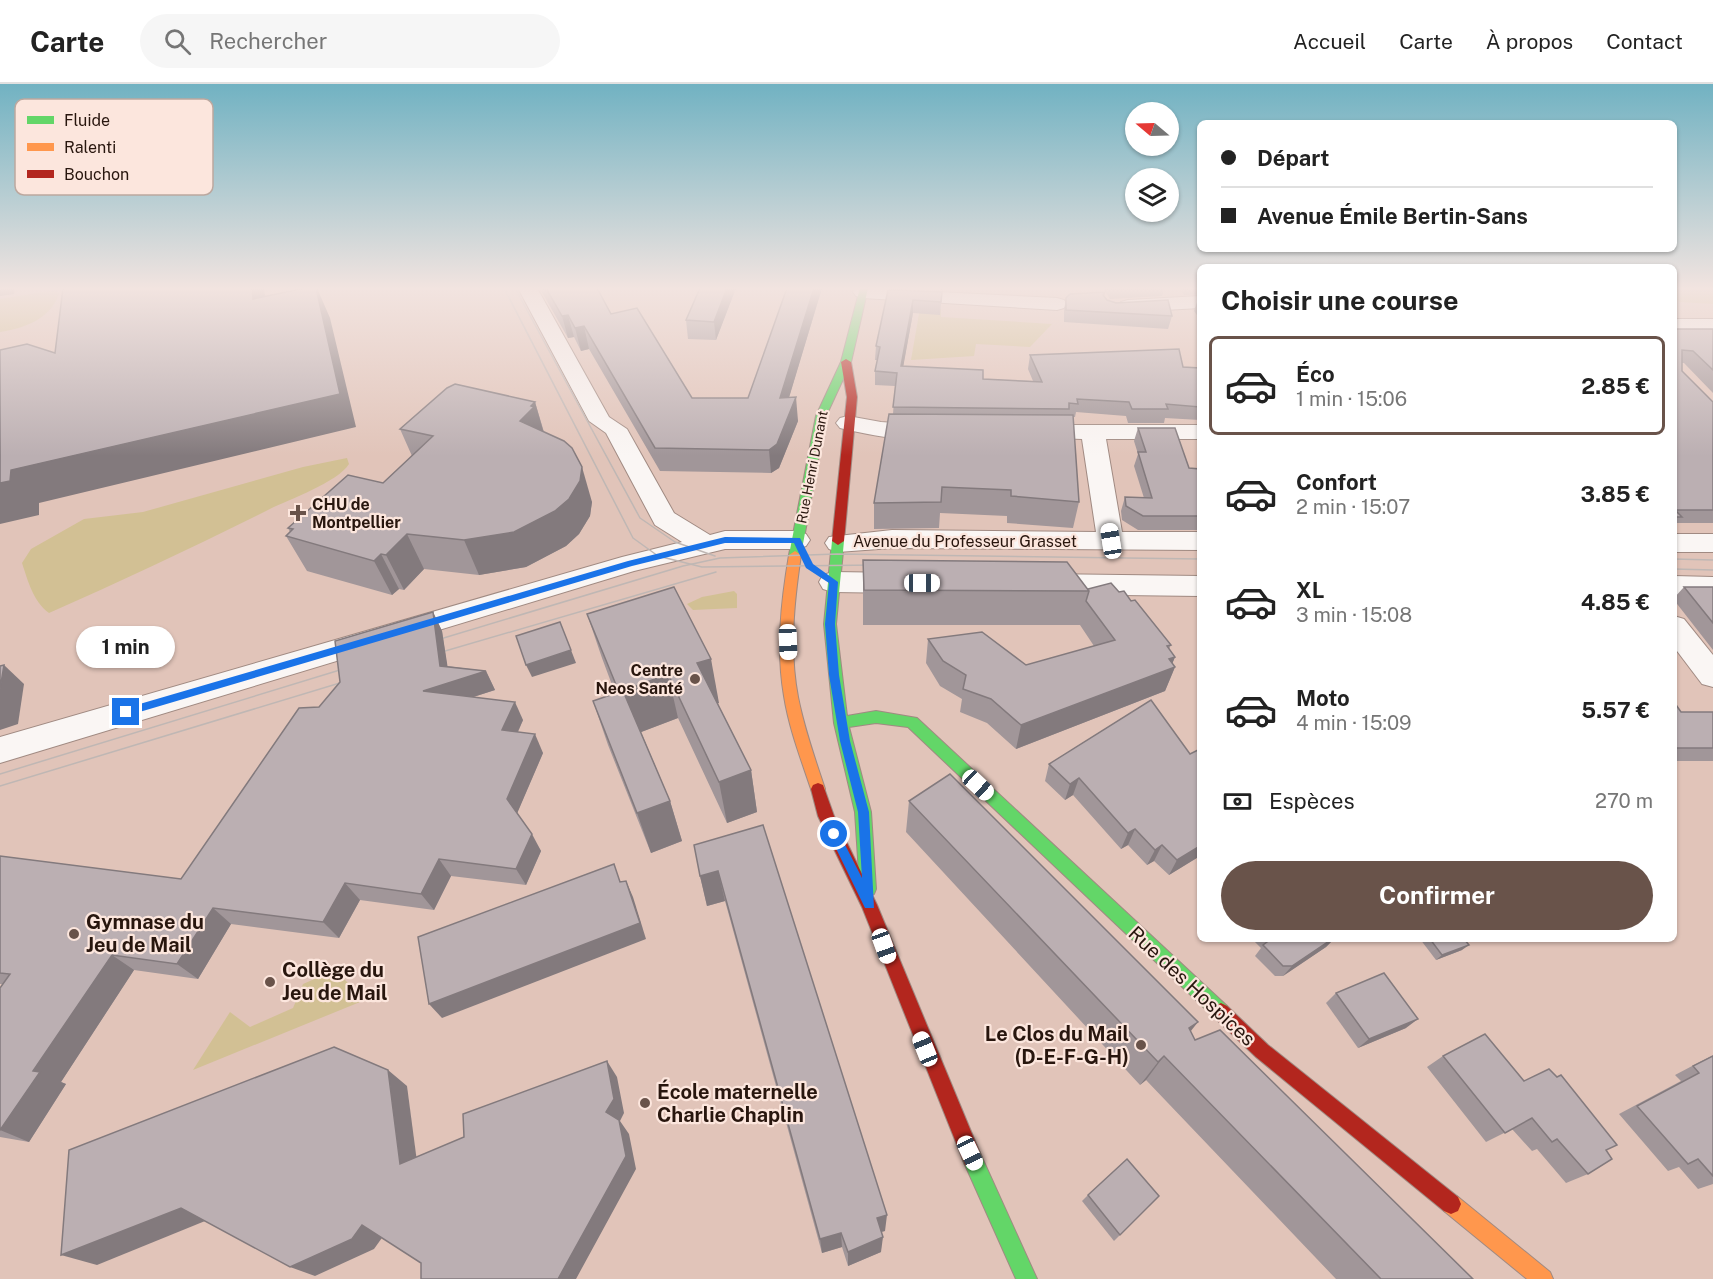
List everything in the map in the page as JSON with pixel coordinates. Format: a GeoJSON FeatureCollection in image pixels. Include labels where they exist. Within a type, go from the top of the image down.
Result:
{"type":"FeatureCollection","features":[{"type":"Feature","properties":{"kind":"main road","name":"Rue Henri Dunant"},"geometry":{"type":"LineString","coordinates":[[851,344],[846,362],[821,416],[802,540],[787,603],[789,683],[811,773],[826,816],[869,904]]}},
{"type":"Feature","properties":{"kind":"main road","name":"Rue Henri Dunant"},"geometry":{"type":"LineString","coordinates":[[846,362],[852,397],[833,542],[820,573],[830,624],[841,723],[863,812],[869,904]]}},
{"type":"Feature","properties":{"kind":"main road"},"geometry":{"type":"LineString","coordinates":[[802,540],[820,573]]}},
{"type":"Feature","properties":{"kind":"main road"},"geometry":{"type":"LineString","coordinates":[[787,622],[800,646],[801,656]]}},
{"type":"Feature","properties":{"kind":"main road","name":"Rue des Hospices"},"geometry":{"type":"LineString","coordinates":[[825,722],[841,723],[871,715],[894,716],[912,722],[1262,1051],[1543,1279]]}},
{"type":"Feature","properties":{"kind":"main road"},"geometry":{"type":"LineString","coordinates":[[869,904],[951,1111],[1027,1279]]}},
{"type":"Feature","properties":{"kind":"street"},"geometry":{"type":"LineString","coordinates":[[558,344],[600,421],[615,429],[664,519],[707,544]]}},
{"type":"Feature","properties":{"kind":"street"},"geometry":{"type":"LineString","coordinates":[[848,423],[880,429],[947,431]]}},
{"type":"Feature","properties":{"kind":"street"},"geometry":{"type":"LineString","coordinates":[[1014,432],[1197,432]]}},
{"type":"Feature","properties":{"kind":"street"},"geometry":{"type":"LineString","coordinates":[[1093,432],[1111,541]]}},
{"type":"Feature","properties":{"kind":"street"},"geometry":{"type":"LineString","coordinates":[[0,750],[631,563],[707,544],[739,539],[802,540]]}},
{"type":"Feature","properties":{"kind":"street","name":"Avenue du Professeur Grasset"},"geometry":{"type":"LineString","coordinates":[[833,542],[892,539],[1197,541]]}},
{"type":"Feature","properties":{"kind":"street"},"geometry":{"type":"LineString","coordinates":[[1677,543],[1713,543]]}},
{"type":"Feature","properties":{"kind":"street"},"geometry":{"type":"LineString","coordinates":[[820,573],[926,583]]}},
{"type":"Feature","properties":{"kind":"street"},"geometry":{"type":"LineString","coordinates":[[1016,584],[1197,586]]}},
{"type":"Feature","properties":{"kind":"street"},"geometry":{"type":"LineString","coordinates":[[1677,586],[1713,587]]}},
{"type":"Feature","properties":{"kind":"street"},"geometry":{"type":"LineString","coordinates":[[1677,630],[1713,676]]}},
{"type":"Feature","properties":{"kind":"shaded area"},"geometry":{"type":"Polygon","coordinates":[[[914,344],[1033,344],[1030,347],[976,344],[974,356],[911,360],[914,344]]]}},
{"type":"Feature","properties":{"kind":"shaded area"},"geometry":{"type":"Polygon","coordinates":[[[347,458],[349,464],[343,471],[323,484],[158,564],[49,613],[39,603],[29,584],[22,563],[31,549],[84,519],[143,512],[303,467],[347,458]]]}},
{"type":"Feature","properties":{"kind":"shaded area"},"geometry":{"type":"Polygon","coordinates":[[[734,591],[737,594],[737,608],[693,610],[687,604],[702,597],[734,591]]]}},
{"type":"Feature","properties":{"kind":"shaded area"},"geometry":{"type":"Polygon","coordinates":[[[335,970],[365,1000],[193,1070],[230,1012],[250,1027],[293,1008],[303,984],[335,970]]]}},
{"type":"Feature","properties":{"kind":"building"},"geometry":{"type":"Polygon","coordinates":[[[27,344],[55,353],[56,344],[329,344],[340,394],[11,470],[10,481],[0,483],[0,350],[27,344]]]}},
{"type":"Feature","properties":{"kind":"building"},"geometry":{"type":"Polygon","coordinates":[[[594,344],[659,344],[692,398],[748,398],[767,344],[797,344],[780,398],[796,397],[777,444],[769,450],[655,448],[594,344]]]}},
{"type":"Feature","properties":{"kind":"building"},"geometry":{"type":"Polygon","coordinates":[[[876,344],[905,344],[901,366],[983,370],[983,379],[1042,382],[1030,355],[1179,349],[1183,367],[1197,368],[1197,407],[1166,404],[1168,409],[1132,409],[1129,402],[1077,399],[1078,404],[1069,403],[1069,409],[893,407],[897,373],[875,371],[880,347],[876,346],[876,344]]]}},
{"type":"Feature","properties":{"kind":"building"},"geometry":{"type":"Polygon","coordinates":[[[1677,344],[1713,344],[1713,370],[1693,351],[1682,350],[1682,371],[1713,402],[1713,510],[1677,510],[1677,344]]]}},
{"type":"Feature","properties":{"kind":"building"},"geometry":{"type":"Polygon","coordinates":[[[455,384],[535,402],[531,406],[534,407],[520,421],[564,441],[572,448],[582,467],[580,481],[569,499],[555,511],[514,532],[464,540],[407,534],[386,555],[381,554],[374,561],[286,536],[293,529],[288,528],[348,475],[383,483],[433,436],[400,429],[447,388],[455,384]]]}},
{"type":"Feature","properties":{"kind":"building"},"geometry":{"type":"Polygon","coordinates":[[[889,414],[1073,415],[1079,502],[1011,496],[1011,490],[942,487],[941,502],[874,503],[889,414]]]}},
{"type":"Feature","properties":{"kind":"building"},"geometry":{"type":"Polygon","coordinates":[[[1138,428],[1175,428],[1189,468],[1197,469],[1197,516],[1143,516],[1126,506],[1125,497],[1152,498],[1138,452],[1146,452],[1138,428]]]}},
{"type":"Feature","properties":{"kind":"building"},"geometry":{"type":"Polygon","coordinates":[[[863,560],[1067,562],[1089,591],[864,590],[863,560]]]}},
{"type":"Feature","properties":{"kind":"building"},"geometry":{"type":"Polygon","coordinates":[[[1111,583],[1119,592],[1124,591],[1131,601],[1135,600],[1171,645],[1167,646],[1175,657],[1169,659],[1175,667],[1021,725],[991,699],[963,689],[966,675],[943,661],[928,639],[982,632],[1026,665],[1115,640],[1086,601],[1088,589],[1111,583]]]}},
{"type":"Feature","properties":{"kind":"building"},"geometry":{"type":"Polygon","coordinates":[[[674,587],[711,659],[697,663],[751,770],[719,782],[668,674],[623,691],[670,801],[637,813],[593,701],[619,692],[587,614],[674,587]]]}},
{"type":"Feature","properties":{"kind":"building"},"geometry":{"type":"Polygon","coordinates":[[[1684,587],[1713,587],[1713,623],[1684,587]]]}},
{"type":"Feature","properties":{"kind":"building"},"geometry":{"type":"Polygon","coordinates":[[[433,612],[440,666],[486,671],[423,691],[515,702],[502,730],[535,734],[507,799],[532,834],[516,869],[439,859],[421,894],[345,883],[323,922],[213,908],[177,964],[112,955],[33,1071],[40,1072],[0,1130],[0,988],[10,974],[0,973],[0,856],[181,879],[299,708],[319,707],[340,682],[335,641],[433,612]]]}},
{"type":"Feature","properties":{"kind":"building"},"geometry":{"type":"Polygon","coordinates":[[[560,622],[571,650],[526,665],[516,636],[560,622]]]}},
{"type":"Feature","properties":{"kind":"building"},"geometry":{"type":"Polygon","coordinates":[[[4,665],[0,689],[0,666],[4,665]]]}},
{"type":"Feature","properties":{"kind":"building"},"geometry":{"type":"Polygon","coordinates":[[[1151,700],[1190,754],[1197,750],[1197,848],[1177,860],[1162,845],[1155,850],[1135,829],[1128,833],[1079,778],[1070,784],[1049,764],[1151,700]]]}},
{"type":"Feature","properties":{"kind":"building"},"geometry":{"type":"Polygon","coordinates":[[[1677,706],[1681,712],[1713,712],[1713,748],[1677,748],[1677,706]]]}},
{"type":"Feature","properties":{"kind":"building"},"geometry":{"type":"Polygon","coordinates":[[[950,774],[1198,1022],[1189,1028],[1195,1040],[1220,1030],[1473,1279],[1381,1279],[1164,1056],[1158,1062],[909,801],[950,774]]]}},
{"type":"Feature","properties":{"kind":"building"},"geometry":{"type":"Polygon","coordinates":[[[763,825],[887,1215],[877,1218],[883,1237],[848,1252],[841,1233],[820,1239],[718,871],[700,876],[694,845],[763,825]]]}},
{"type":"Feature","properties":{"kind":"building"},"geometry":{"type":"Polygon","coordinates":[[[614,864],[620,882],[626,881],[640,923],[429,1004],[418,937],[614,864]]]}},
{"type":"Feature","properties":{"kind":"building"},"geometry":{"type":"Polygon","coordinates":[[[1267,942],[1328,942],[1292,966],[1283,966],[1263,945],[1267,942]]]}},
{"type":"Feature","properties":{"kind":"building"},"geometry":{"type":"Polygon","coordinates":[[[1432,942],[1466,942],[1469,945],[1442,955],[1432,942]]]}},
{"type":"Feature","properties":{"kind":"building"},"geometry":{"type":"Polygon","coordinates":[[[1384,973],[1418,1019],[1369,1039],[1336,993],[1384,973]]]}},
{"type":"Feature","properties":{"kind":"building"},"geometry":{"type":"Polygon","coordinates":[[[1485,1034],[1524,1081],[1549,1069],[1557,1077],[1561,1075],[1617,1145],[1606,1150],[1612,1159],[1588,1174],[1557,1139],[1552,1142],[1532,1118],[1505,1133],[1443,1056],[1485,1034]]]}},
{"type":"Feature","properties":{"kind":"building"},"geometry":{"type":"Polygon","coordinates":[[[334,1047],[388,1070],[400,1164],[464,1137],[463,1114],[607,1061],[614,1099],[606,1112],[619,1120],[626,1156],[558,1279],[421,1279],[421,1263],[362,1225],[352,1239],[290,1267],[181,1208],[61,1255],[69,1150],[334,1047]]]}},
{"type":"Feature","properties":{"kind":"building"},"geometry":{"type":"Polygon","coordinates":[[[1713,1056],[1713,1176],[1698,1159],[1688,1164],[1637,1106],[1699,1073],[1693,1066],[1713,1056]]]}},
{"type":"Feature","properties":{"kind":"building"},"geometry":{"type":"Polygon","coordinates":[[[1127,1159],[1159,1196],[1120,1235],[1088,1195],[1127,1159]]]}},
{"type":"Feature","properties":{"kind":"tram line"},"geometry":{"type":"LineString","coordinates":[[533,344],[633,538],[658,556],[691,564]]}},
{"type":"Feature","properties":{"kind":"tram line"},"geometry":{"type":"LineString","coordinates":[[545,344],[640,518],[675,542],[715,556]]}},
{"type":"Feature","properties":{"kind":"tram line"},"geometry":{"type":"LineString","coordinates":[[691,564],[720,558],[837,554],[1197,559]]}},
{"type":"Feature","properties":{"kind":"tram line"},"geometry":{"type":"LineString","coordinates":[[1677,559],[1713,560]]}},
{"type":"Feature","properties":{"kind":"tram line"},"geometry":{"type":"LineString","coordinates":[[427,643],[691,564]]}},
{"type":"Feature","properties":{"kind":"tram line"},"geometry":{"type":"LineString","coordinates":[[691,564],[702,567],[878,565]]}},
{"type":"Feature","properties":{"kind":"tram line"},"geometry":{"type":"LineString","coordinates":[[1677,569],[1713,570]]}},
{"type":"Feature","properties":{"kind":"tram line"},"geometry":{"type":"LineString","coordinates":[[428,656],[716,572]]}},
{"type":"Feature","properties":{"kind":"tram line"},"geometry":{"type":"LineString","coordinates":[[0,774],[353,666]]}},
{"type":"Feature","properties":{"kind":"tram line"},"geometry":{"type":"LineString","coordinates":[[0,786],[353,679]]}},
{"type":"Feature","properties":{"kind":"traffic: fast"},"geometry":{"type":"LineString","coordinates":[[795,555],[821,416],[846,362],[850,344]]}},
{"type":"Feature","properties":{"kind":"traffic: fast"},"geometry":{"type":"LineString","coordinates":[[838,541],[830,624],[841,723],[863,812],[868,889]]}},
{"type":"Feature","properties":{"kind":"traffic: fast"},"geometry":{"type":"LineString","coordinates":[[841,723],[876,717],[912,722],[1221,1012]]}},
{"type":"Feature","properties":{"kind":"traffic: fast"},"geometry":{"type":"LineString","coordinates":[[972,1158],[1027,1279]]}},
{"type":"Feature","properties":{"kind":"traffic: slow"},"geometry":{"type":"LineString","coordinates":[[795,555],[788,619],[789,683],[797,723],[818,789]]}},
{"type":"Feature","properties":{"kind":"traffic: slow"},"geometry":{"type":"LineString","coordinates":[[1451,1204],[1543,1279]]}},
{"type":"Feature","properties":{"kind":"traffic: jam"},"geometry":{"type":"LineString","coordinates":[[838,541],[852,397],[846,362]]}},
{"type":"Feature","properties":{"kind":"traffic: jam"},"geometry":{"type":"LineString","coordinates":[[818,789],[826,816],[869,905],[972,1158]]}},
{"type":"Feature","properties":{"kind":"traffic: jam"},"geometry":{"type":"LineString","coordinates":[[1221,1012],[1262,1051],[1451,1204]]}},
{"type":"Feature","properties":{"kind":"place","name":"CHU de Montpellier"},"geometry":{"type":"Point","coordinates":[298,513]}},
{"type":"Feature","properties":{"kind":"place","name":"Centre Neos Santé"},"geometry":{"type":"Point","coordinates":[695,679]}},
{"type":"Feature","properties":{"kind":"place","name":"Gymnase du Jeu de Mail"},"geometry":{"type":"Point","coordinates":[74,934]}},
{"type":"Feature","properties":{"kind":"place","name":"Collège du Jeu de Mail"},"geometry":{"type":"Point","coordinates":[270,982]}},
{"type":"Feature","properties":{"kind":"place","name":"Le Clos du Mail (D-E-F-G-H)"},"geometry":{"type":"Point","coordinates":[1141,1045]}},
{"type":"Feature","properties":{"kind":"place","name":"École maternelle Charlie Chaplin"},"geometry":{"type":"Point","coordinates":[645,1103]}},
{"type":"Feature","properties":{"kind":"route"},"geometry":{"type":"LineString","coordinates":[[126,712],[631,563],[725,540],[797,540],[809,566],[833,582],[830,624],[834,675],[845,741],[863,812],[869,904],[834,834]]}}]}
